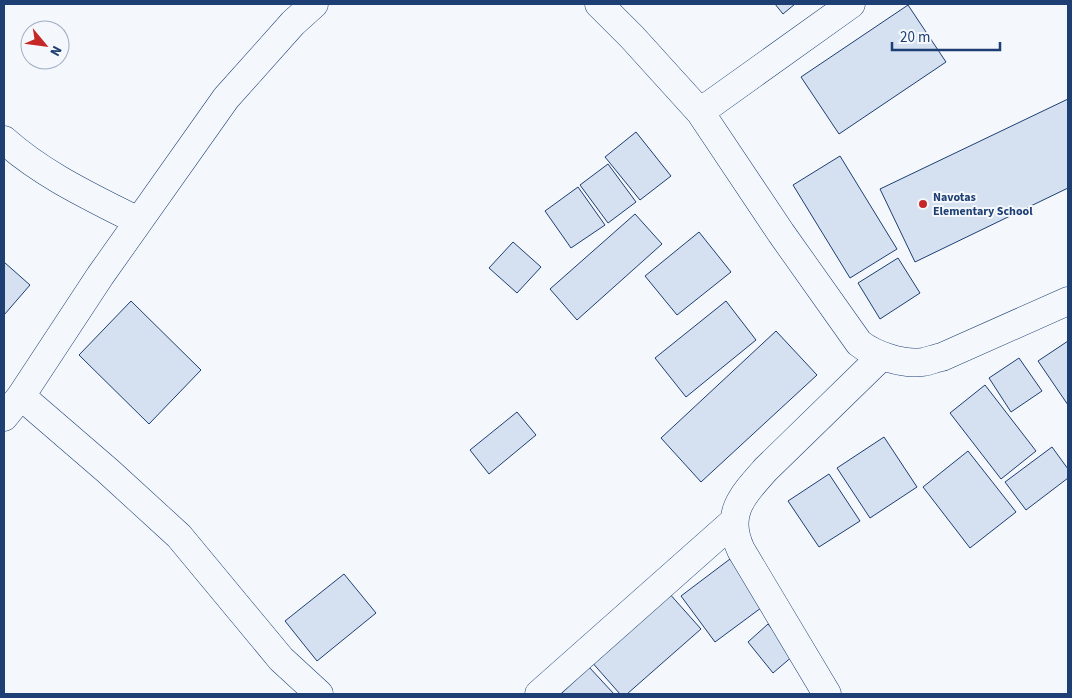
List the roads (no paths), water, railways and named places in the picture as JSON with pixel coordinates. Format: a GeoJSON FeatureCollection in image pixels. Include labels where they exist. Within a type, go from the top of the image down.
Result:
{"type":"FeatureCollection","features":[{"type":"Feature","properties":{"kind":"street"},"geometry":{"type":"LineString","coordinates":[[4,417],[21,396],[138,221],[226,98],[293,23],[314,4]]}},
{"type":"Feature","properties":{"kind":"street"},"geometry":{"type":"LineString","coordinates":[[599,4],[632,37],[700,112],[781,233],[859,343],[865,348],[882,356],[922,362],[942,357],[1068,300]]}},
{"type":"Feature","properties":{"kind":"street"},"geometry":{"type":"LineString","coordinates":[[700,112],[851,4]]}},
{"type":"Feature","properties":{"kind":"street"},"geometry":{"type":"LineString","coordinates":[[4,140],[42,170],[67,185],[138,221]]}},
{"type":"Feature","properties":{"kind":"street"},"geometry":{"type":"LineString","coordinates":[[827,694],[741,550],[736,540],[733,522],[740,501],[750,486],[882,356]]}},
{"type":"Feature","properties":{"kind":"street"},"geometry":{"type":"LineString","coordinates":[[21,396],[108,470],[179,536],[281,659],[319,694]]}},
{"type":"Feature","properties":{"kind":"street"},"geometry":{"type":"LineString","coordinates":[[539,694],[733,522]]}},
{"type":"Feature","properties":{"kind":"place","name":"Navotas Elementary School"},"geometry":{"type":"Point","coordinates":[923,204]}}]}
